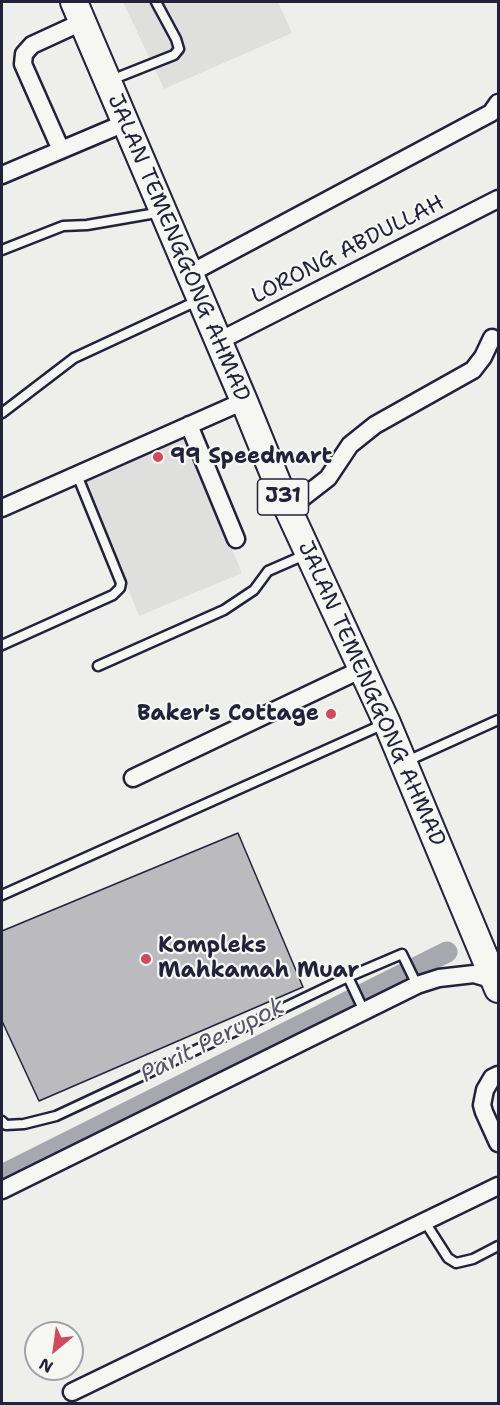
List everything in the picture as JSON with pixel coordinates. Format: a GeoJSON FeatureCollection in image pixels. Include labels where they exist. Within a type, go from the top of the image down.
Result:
{"type":"FeatureCollection","features":[{"type":"Feature","properties":{"kind":"main road","name":"JALAN TEMENGGONG AHMAD"},"geometry":{"type":"LineString","coordinates":[[78,12],[114,79],[125,123],[162,212],[203,266],[200,300],[288,510],[405,762],[496,985]]}},
{"type":"Feature","properties":{"kind":"street"},"geometry":{"type":"LineString","coordinates":[[61,150],[23,64],[24,54],[32,45],[78,12]]}},
{"type":"Feature","properties":{"kind":"street"},"geometry":{"type":"LineString","coordinates":[[203,266],[491,112],[498,103]]}},
{"type":"Feature","properties":{"kind":"street"},"geometry":{"type":"LineString","coordinates":[[2,175],[125,123]]}},
{"type":"Feature","properties":{"kind":"street","name":"LORONG ABDULLAH"},"geometry":{"type":"LineString","coordinates":[[219,341],[498,199]]}},
{"type":"Feature","properties":{"kind":"street"},"geometry":{"type":"LineString","coordinates":[[288,510],[322,483],[350,445],[375,425],[473,370],[483,357],[492,338]]}},
{"type":"Feature","properties":{"kind":"street"},"geometry":{"type":"LineString","coordinates":[[2,508],[244,401]]}},
{"type":"Feature","properties":{"kind":"street"},"geometry":{"type":"LineString","coordinates":[[189,425],[236,539]]}},
{"type":"Feature","properties":{"kind":"street"},"geometry":{"type":"LineString","coordinates":[[133,778],[362,669]]}},
{"type":"Feature","properties":{"kind":"street"},"geometry":{"type":"LineString","coordinates":[[2,1190],[417,985],[439,978],[474,974],[496,985]]}},
{"type":"Feature","properties":{"kind":"street"},"geometry":{"type":"LineString","coordinates":[[498,1075],[492,1078],[485,1090],[482,1104],[498,1143]]}},
{"type":"Feature","properties":{"kind":"street"},"geometry":{"type":"LineString","coordinates":[[72,1392],[498,1186]]}},
{"type":"Feature","properties":{"kind":"lane"},"geometry":{"type":"LineString","coordinates":[[114,79],[174,55],[179,49],[156,2]]}},
{"type":"Feature","properties":{"kind":"lane"},"geometry":{"type":"LineString","coordinates":[[2,250],[63,226],[87,225],[162,212]]}},
{"type":"Feature","properties":{"kind":"lane"},"geometry":{"type":"LineString","coordinates":[[2,413],[74,358],[200,300]]}},
{"type":"Feature","properties":{"kind":"lane"},"geometry":{"type":"LineString","coordinates":[[2,645],[113,595],[120,588],[121,583],[77,474]]}},
{"type":"Feature","properties":{"kind":"lane"},"geometry":{"type":"LineString","coordinates":[[98,666],[224,610],[254,590],[268,571],[308,554]]}},
{"type":"Feature","properties":{"kind":"lane"},"geometry":{"type":"LineString","coordinates":[[405,762],[498,720]]}},
{"type":"Feature","properties":{"kind":"lane"},"geometry":{"type":"LineString","coordinates":[[2,895],[387,723]]}},
{"type":"Feature","properties":{"kind":"lane"},"geometry":{"type":"LineString","coordinates":[[2,1122],[6,1125],[24,1124],[56,1116],[348,977],[402,954],[417,985]]}},
{"type":"Feature","properties":{"kind":"lane"},"geometry":{"type":"LineString","coordinates":[[348,977],[364,1011]]}},
{"type":"Feature","properties":{"kind":"lane"},"geometry":{"type":"LineString","coordinates":[[425,1222],[448,1258],[456,1263],[473,1259],[498,1246]]}},
{"type":"Feature","properties":{"kind":"shaded area"},"geometry":{"type":"Polygon","coordinates":[[[123,2],[278,2],[292,33],[164,89],[123,2]]]}},
{"type":"Feature","properties":{"kind":"shaded area"},"geometry":{"type":"Polygon","coordinates":[[[184,434],[242,573],[139,616],[84,478],[184,434]]]}},
{"type":"Feature","properties":{"kind":"building","name":"Kompleks Mahkamah Muar"},"geometry":{"type":"Polygon","coordinates":[[[238,833],[303,987],[39,1101],[2,1021],[2,931],[238,833]]]}},
{"type":"Feature","properties":{"kind":"waterway","name":"Parit Perupok"},"geometry":{"type":"LineString","coordinates":[[2,1175],[447,952]]}},
{"type":"Feature","properties":{"kind":"place","name":"99 Speedmart"},"geometry":{"type":"Point","coordinates":[158,457]}},
{"type":"Feature","properties":{"kind":"place","name":"Baker's Cottage"},"geometry":{"type":"Point","coordinates":[331,714]}},
{"type":"Feature","properties":{"kind":"place","name":"Kompleks Mahkamah Muar"},"geometry":{"type":"Point","coordinates":[146,959]}}]}
